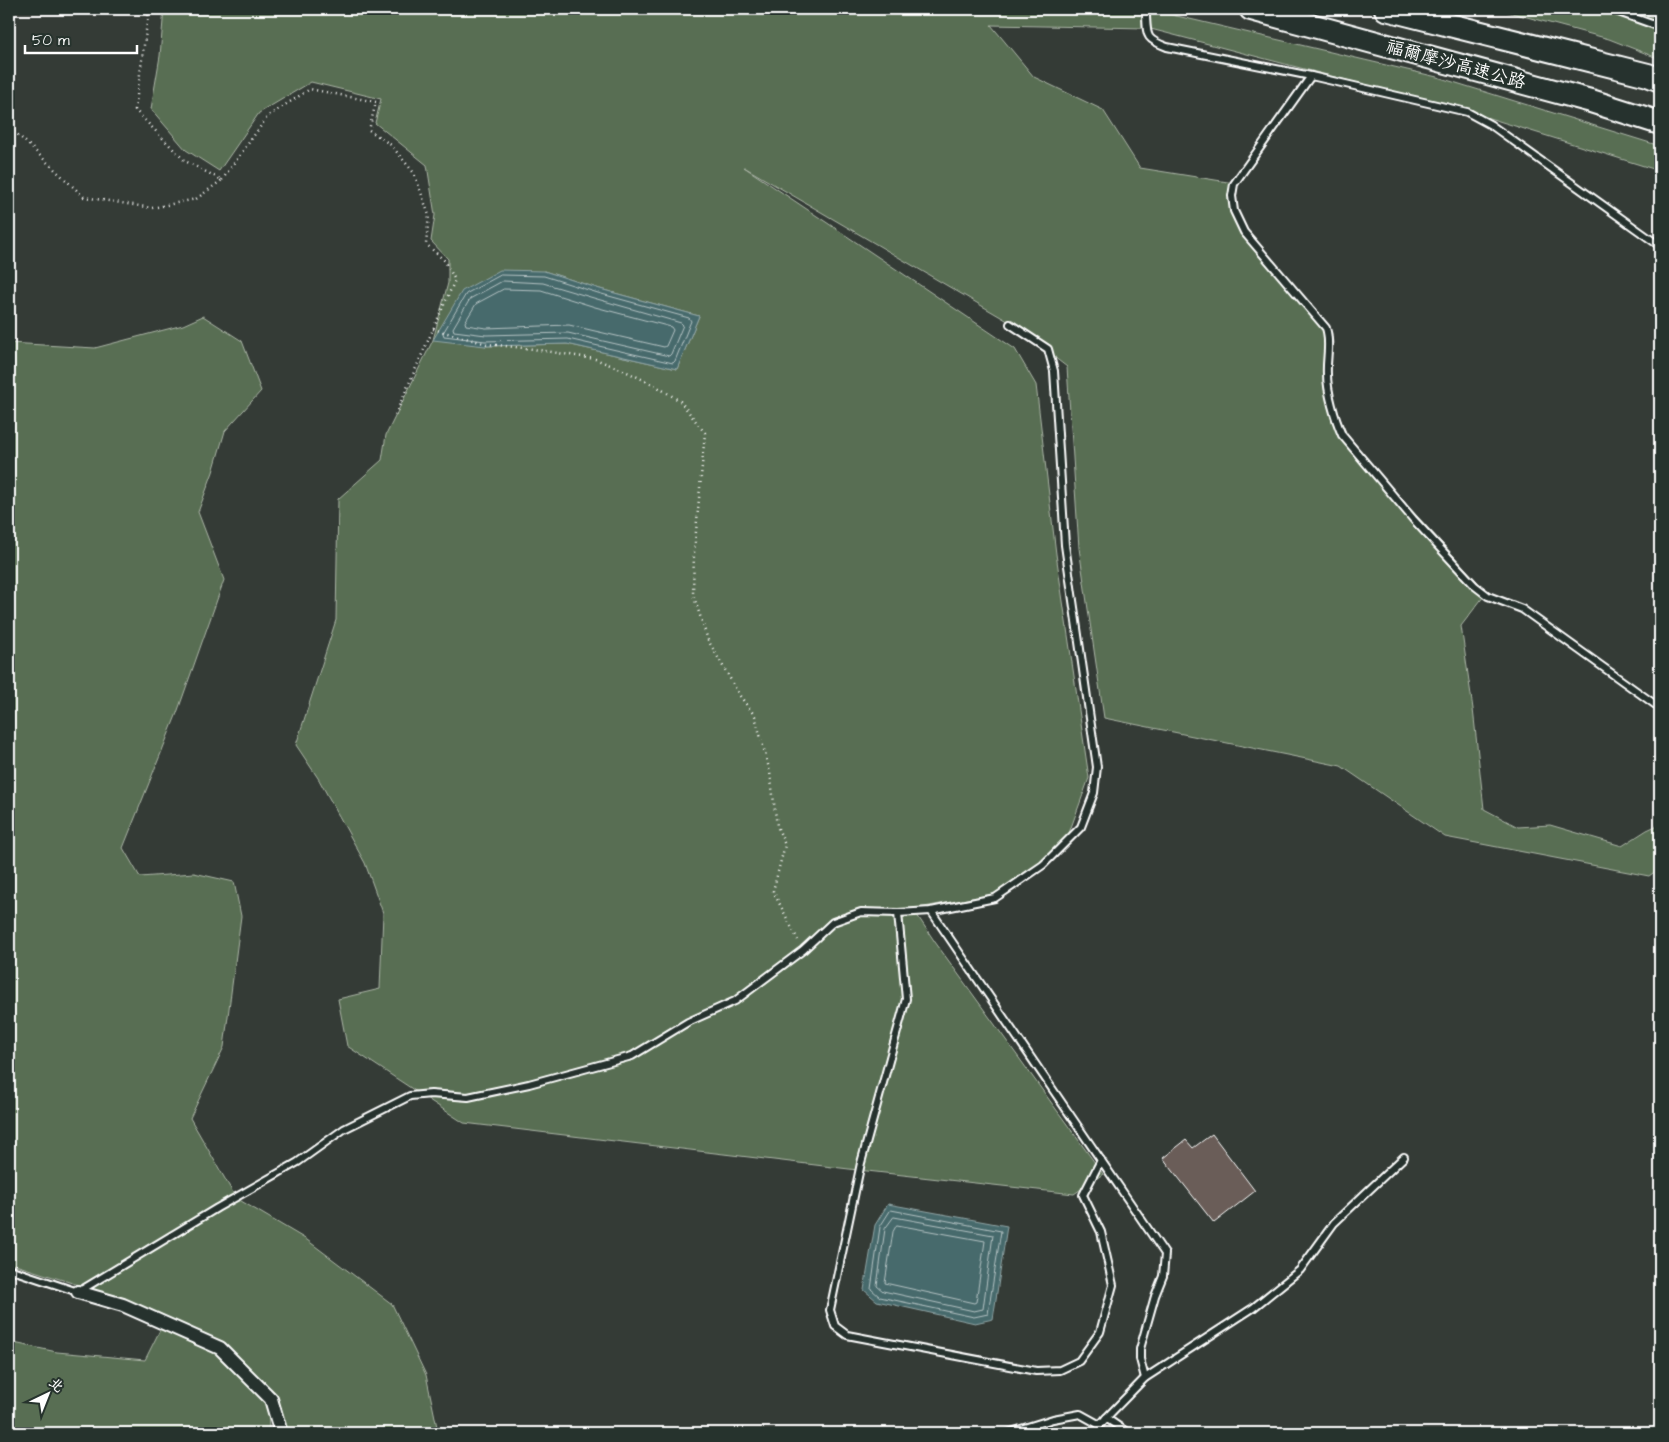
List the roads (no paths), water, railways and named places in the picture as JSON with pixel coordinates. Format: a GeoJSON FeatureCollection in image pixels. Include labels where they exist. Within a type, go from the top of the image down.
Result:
{"type":"FeatureCollection","features":[{"type":"Feature","properties":{"kind":"highway","name":"福爾摩沙高速公路"},"geometry":{"type":"LineString","coordinates":[[1250,9],[1582,99],[1660,123]]}},
{"type":"Feature","properties":{"kind":"highway","name":"福爾摩沙高速公路"},"geometry":{"type":"LineString","coordinates":[[1386,9],[1660,80]]}},
{"type":"Feature","properties":{"kind":"street"},"geometry":{"type":"LineString","coordinates":[[78,1292],[123,1305],[220,1348],[271,1398],[281,1433]]}},
{"type":"Feature","properties":{"kind":"lane"},"geometry":{"type":"LineString","coordinates":[[1610,9],[1660,27]]}},
{"type":"Feature","properties":{"kind":"lane"},"geometry":{"type":"LineString","coordinates":[[1146,16],[1149,39],[1167,47],[1311,76],[1468,112],[1491,125],[1660,246]]}},
{"type":"Feature","properties":{"kind":"lane"},"geometry":{"type":"LineString","coordinates":[[1311,76],[1234,184],[1232,196],[1234,211],[1244,232],[1326,328],[1329,337],[1327,376],[1335,420],[1342,435],[1413,519],[1475,586],[1488,596],[1522,609],[1660,708]]}},
{"type":"Feature","properties":{"kind":"lane"},"geometry":{"type":"LineString","coordinates":[[9,1269],[78,1292],[217,1208],[298,1162],[344,1129],[410,1096],[432,1094],[468,1097],[529,1084],[632,1056],[688,1022],[735,1001],[804,950],[833,922],[861,912],[898,913],[932,911],[995,898],[1043,865],[1081,827],[1094,793],[1097,766],[1065,545],[1054,371],[1048,349],[1010,324]]}},
{"type":"Feature","properties":{"kind":"lane"},"geometry":{"type":"LineString","coordinates":[[932,911],[1164,1254],[1163,1276],[1155,1296],[1140,1349],[1140,1359],[1145,1378]]}},
{"type":"Feature","properties":{"kind":"lane"},"geometry":{"type":"LineString","coordinates":[[898,913],[906,999],[859,1173],[830,1310],[835,1326],[847,1335],[1036,1371],[1060,1370],[1079,1361],[1100,1332],[1113,1285],[1101,1232],[1083,1195],[1101,1160]]}},
{"type":"Feature","properties":{"kind":"lane"},"geometry":{"type":"LineString","coordinates":[[1097,1433],[1100,1425],[1106,1418],[1145,1378],[1252,1308],[1300,1270],[1334,1223],[1404,1157]]}},
{"type":"Feature","properties":{"kind":"lane"},"geometry":{"type":"LineString","coordinates":[[1008,1433],[1054,1419],[1080,1414],[1100,1425]]}},
{"type":"Feature","properties":{"kind":"lane"},"geometry":{"type":"LineString","coordinates":[[1106,1418],[1128,1433]]}},
{"type":"Feature","properties":{"kind":"water"},"geometry":{"type":"Polygon","coordinates":[[[500,270],[544,271],[600,289],[699,316],[677,369],[567,344],[485,346],[433,340],[462,291],[500,270]]]}},
{"type":"Feature","properties":{"kind":"water"},"geometry":{"type":"Polygon","coordinates":[[[888,1204],[1007,1226],[993,1319],[975,1323],[877,1301],[864,1290],[875,1225],[888,1204]]]}}]}
